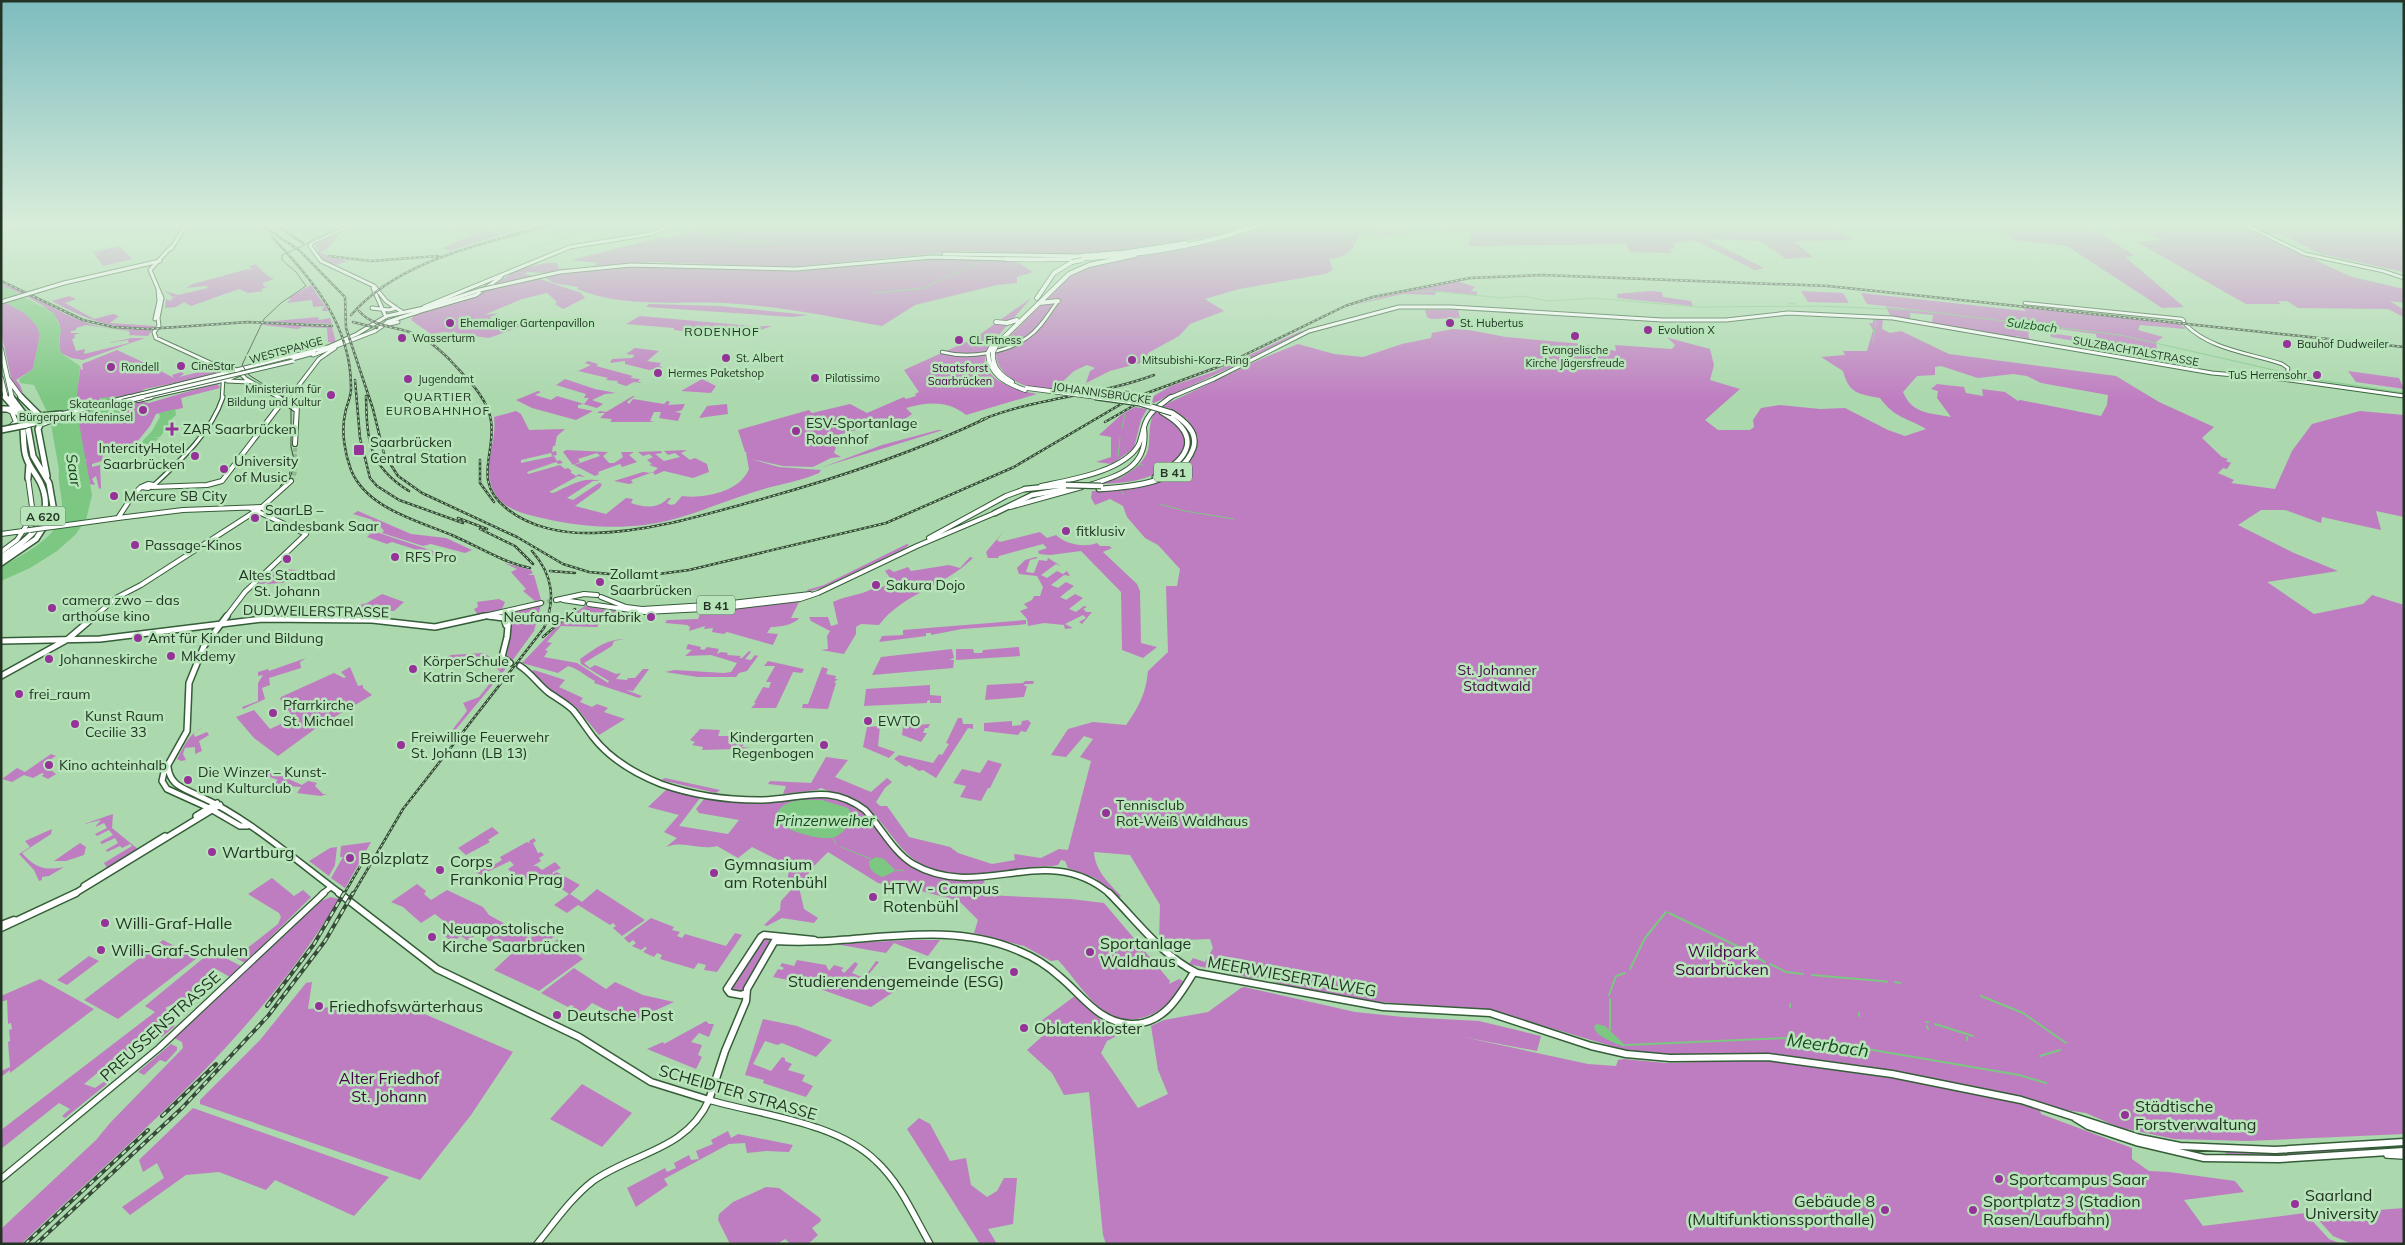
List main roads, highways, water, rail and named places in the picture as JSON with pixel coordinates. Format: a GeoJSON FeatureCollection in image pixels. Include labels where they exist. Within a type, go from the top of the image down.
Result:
{"type":"FeatureCollection","features":[{"type":"Feature","properties":{"kind":"highway","name":"B 41"},"geometry":{"type":"LineString","coordinates":[[1026,389],[998,377],[990,367],[990,353],[1008,328],[1040,295],[1048,283]]}},
{"type":"Feature","properties":{"kind":"highway","name":"B 41"},"geometry":{"type":"LineString","coordinates":[[995,344],[1058,283]]}},
{"type":"Feature","properties":{"kind":"highway"},"geometry":{"type":"LineString","coordinates":[[1044,296],[1057,300]]}},
{"type":"Feature","properties":{"kind":"highway"},"geometry":{"type":"LineString","coordinates":[[1035,305],[1062,298]]}},
{"type":"Feature","properties":{"kind":"highway"},"geometry":{"type":"LineString","coordinates":[[1008,328],[1005,325],[995,323],[1007,323],[1017,320]]}},
{"type":"Feature","properties":{"kind":"highway","name":"A 620"},"geometry":{"type":"LineString","coordinates":[[1,349],[4,377],[10,395],[26,417],[34,460],[48,481],[53,506],[49,519],[41,533],[26,546],[2,557]]}},
{"type":"Feature","properties":{"kind":"highway"},"geometry":{"type":"LineString","coordinates":[[4,377],[38,416],[61,414]]}},
{"type":"Feature","properties":{"kind":"highway","name":"A 620"},"geometry":{"type":"LineString","coordinates":[[2,557],[30,536],[44,515],[43,490],[29,464],[25,425],[18,412],[2,393],[4,377]]}},
{"type":"Feature","properties":{"kind":"highway","name":"JOHANNISBRÜCKE"},"geometry":{"type":"LineString","coordinates":[[1026,389],[1139,403],[1172,413],[1188,425],[1194,436],[1194,449],[1187,461],[1174,472],[1147,483],[1100,487]]}},
{"type":"Feature","properties":{"kind":"highway","name":"JOHANNISBRÜCKE"},"geometry":{"type":"LineString","coordinates":[[1026,389],[1138,405],[1160,411],[1175,419],[1184,427],[1189,438],[1187,452],[1178,464],[1168,471],[1146,480],[1100,487]]}},
{"type":"Feature","properties":{"kind":"highway"},"geometry":{"type":"LineString","coordinates":[[1,402],[2,393]]}},
{"type":"Feature","properties":{"kind":"highway"},"geometry":{"type":"LineString","coordinates":[[1,410],[13,410],[25,425],[1,430]]}},
{"type":"Feature","properties":{"kind":"highway"},"geometry":{"type":"LineString","coordinates":[[40,425],[38,429],[40,449],[48,481]]}},
{"type":"Feature","properties":{"kind":"highway"},"geometry":{"type":"LineString","coordinates":[[28,478],[29,464]]}},
{"type":"Feature","properties":{"kind":"highway","name":"B 41"},"geometry":{"type":"LineString","coordinates":[[995,513],[1032,495],[1066,487]]}},
{"type":"Feature","properties":{"kind":"highway","name":"B 41"},"geometry":{"type":"LineString","coordinates":[[1025,489],[1100,487]]}},
{"type":"Feature","properties":{"kind":"main road"},"geometry":{"type":"LineString","coordinates":[[1,302],[64,283]]}},
{"type":"Feature","properties":{"kind":"main road"},"geometry":{"type":"LineString","coordinates":[[156,283],[162,303],[158,326],[154,334],[159,340],[217,366],[239,372],[251,382],[296,410]]}},
{"type":"Feature","properties":{"kind":"main road"},"geometry":{"type":"LineString","coordinates":[[365,283],[372,286],[403,316]]}},
{"type":"Feature","properties":{"kind":"main road"},"geometry":{"type":"LineString","coordinates":[[386,317],[408,315],[484,283]]}},
{"type":"Feature","properties":{"kind":"main road"},"geometry":{"type":"LineString","coordinates":[[415,312],[476,295],[491,283]]}},
{"type":"Feature","properties":{"kind":"main road"},"geometry":{"type":"LineString","coordinates":[[372,286],[386,317],[390,321],[480,290],[510,283]]}},
{"type":"Feature","properties":{"kind":"main road"},"geometry":{"type":"LineString","coordinates":[[381,303],[372,308],[391,310],[396,308]]}},
{"type":"Feature","properties":{"kind":"main road","name":"SULZBACHTALSTRASSE"},"geometry":{"type":"LineString","coordinates":[[979,511],[1006,496],[1025,489],[1079,478],[1112,466],[1135,451],[1151,411],[1164,401],[1246,364],[1306,334],[1386,309],[1420,306],[1656,320],[1726,320],[1788,313],[1893,318],[2221,374],[2290,380],[2404,396]]}},
{"type":"Feature","properties":{"kind":"main road","name":"WESTSPANGE"},"geometry":{"type":"LineString","coordinates":[[25,425],[292,360],[341,344],[376,326],[386,317]]}},
{"type":"Feature","properties":{"kind":"main road","name":"WESTSPANGE"},"geometry":{"type":"LineString","coordinates":[[130,398],[221,374],[239,372],[336,344],[371,327],[386,317]]}},
{"type":"Feature","properties":{"kind":"main road","name":"WESTSPANGE"},"geometry":{"type":"LineString","coordinates":[[1,430],[61,414],[322,353],[381,328],[390,321]]}},
{"type":"Feature","properties":{"kind":"main road","name":"WESTSPANGE"},"geometry":{"type":"LineString","coordinates":[[350,342],[390,321]]}},
{"type":"Feature","properties":{"kind":"main road"},"geometry":{"type":"LineString","coordinates":[[381,328],[398,322]]}},
{"type":"Feature","properties":{"kind":"main road"},"geometry":{"type":"LineString","coordinates":[[314,366],[335,348]]}},
{"type":"Feature","properties":{"kind":"main road"},"geometry":{"type":"LineString","coordinates":[[118,518],[131,498],[142,488],[152,485],[214,484],[223,480],[262,431],[269,426],[283,403],[297,388],[322,353]]}},
{"type":"Feature","properties":{"kind":"main road"},"geometry":{"type":"LineString","coordinates":[[217,366],[223,380]]}},
{"type":"Feature","properties":{"kind":"main road","name":"WESTSPANGE"},"geometry":{"type":"LineString","coordinates":[[223,380],[239,372]]}},
{"type":"Feature","properties":{"kind":"main road"},"geometry":{"type":"LineString","coordinates":[[122,402],[223,380],[251,382]]}},
{"type":"Feature","properties":{"kind":"main road"},"geometry":{"type":"LineString","coordinates":[[294,444],[297,404],[293,395],[297,388]]}},
{"type":"Feature","properties":{"kind":"main road"},"geometry":{"type":"LineString","coordinates":[[1,410],[10,411],[16,422],[11,427],[1,430]]}},
{"type":"Feature","properties":{"kind":"main road"},"geometry":{"type":"LineString","coordinates":[[40,425],[68,415]]}},
{"type":"Feature","properties":{"kind":"main road"},"geometry":{"type":"LineString","coordinates":[[995,513],[988,509],[979,511],[976,516],[984,518],[995,513],[1103,481],[1124,472],[1143,455],[1146,442],[1144,428]]}},
{"type":"Feature","properties":{"kind":"main road"},"geometry":{"type":"LineString","coordinates":[[1112,466],[1123,467],[1124,472]]}},
{"type":"Feature","properties":{"kind":"main road"},"geometry":{"type":"LineString","coordinates":[[2,557],[24,531],[33,514],[28,478]]}},
{"type":"Feature","properties":{"kind":"main road"},"geometry":{"type":"LineString","coordinates":[[1,674],[65,640],[116,598],[140,585],[253,510],[262,507],[292,481]]}},
{"type":"Feature","properties":{"kind":"main road"},"geometry":{"type":"LineString","coordinates":[[262,507],[273,518]]}},
{"type":"Feature","properties":{"kind":"main road"},"geometry":{"type":"LineString","coordinates":[[1,534],[183,510],[239,508],[253,510],[306,532],[305,536],[257,579],[220,623],[203,648],[193,669],[188,692],[187,731],[162,778],[164,787],[240,826],[248,826]]}},
{"type":"Feature","properties":{"kind":"main road","name":"B 41"},"geometry":{"type":"LineString","coordinates":[[917,546],[979,511]]}},
{"type":"Feature","properties":{"kind":"main road","name":"B 41"},"geometry":{"type":"LineString","coordinates":[[824,591],[770,600],[651,608],[630,608],[599,596],[584,594],[556,600],[635,612],[705,609],[789,601],[824,591],[917,546],[984,518]]}},
{"type":"Feature","properties":{"kind":"main road"},"geometry":{"type":"LineString","coordinates":[[584,594],[577,598],[585,603]]}},
{"type":"Feature","properties":{"kind":"main road","name":"B 41"},"geometry":{"type":"LineString","coordinates":[[585,603],[608,600]]}},
{"type":"Feature","properties":{"kind":"main road","name":"DUDWEILERSTRASSE"},"geometry":{"type":"LineString","coordinates":[[1,641],[100,639],[262,619],[352,619],[431,627],[541,603]]}},
{"type":"Feature","properties":{"kind":"main road"},"geometry":{"type":"LineString","coordinates":[[509,610],[508,631],[502,657],[510,664]]}},
{"type":"Feature","properties":{"kind":"main road"},"geometry":{"type":"LineString","coordinates":[[486,616],[504,618],[508,631]]}},
{"type":"Feature","properties":{"kind":"main road","name":"MEERWIESERTALWEG"},"geometry":{"type":"LineString","coordinates":[[520,666],[548,692],[570,706],[593,738],[608,753],[646,777],[698,793],[740,800],[766,800],[807,794],[828,794],[844,797],[866,811],[898,851],[911,862],[948,876],[984,878],[1055,869],[1075,873],[1100,885],[1162,952],[1177,964],[1194,972],[1384,1007],[1490,1013],[1592,1046],[1626,1054],[1670,1058],[1768,1056],[1892,1074],[2021,1100],[2074,1118],[2180,1146],[2275,1150],[2404,1142]]}},
{"type":"Feature","properties":{"kind":"main road","name":"SCHEIDTER STRASSE"},"geometry":{"type":"LineString","coordinates":[[168,767],[169,776],[174,784],[218,804],[442,972],[579,1038],[651,1082],[709,1100],[725,1051],[746,1001],[744,994]]}},
{"type":"Feature","properties":{"kind":"main road"},"geometry":{"type":"LineString","coordinates":[[1,927],[88,884],[218,804]]}},
{"type":"Feature","properties":{"kind":"main road"},"geometry":{"type":"LineString","coordinates":[[1,927],[47,909],[104,879],[210,809]]}},
{"type":"Feature","properties":{"kind":"main road"},"geometry":{"type":"LineString","coordinates":[[776,939],[744,994],[728,992],[730,985],[760,937],[764,935],[776,939],[830,942],[942,935],[1010,948],[1052,970],[1103,1018],[1122,1024],[1140,1024],[1164,1014],[1177,1002],[1194,972]]}},
{"type":"Feature","properties":{"kind":"main road","name":"MEERWIESERTALWEG"},"geometry":{"type":"LineString","coordinates":[[2074,1118],[2088,1126],[2136,1142],[2186,1154],[2224,1159],[2279,1159],[2367,1155],[2404,1151]]}},
{"type":"Feature","properties":{"kind":"main road"},"geometry":{"type":"LineString","coordinates":[[2214,1148],[2222,1152],[2224,1159]]}},
{"type":"Feature","properties":{"kind":"water","name":"Saar"},"geometry":{"type":"Polygon","coordinates":[[[1,286],[54,313],[61,330],[59,342],[61,353],[80,366],[76,406],[92,495],[86,520],[75,535],[57,551],[30,568],[1,581],[1,567],[39,544],[55,528],[60,519],[62,504],[59,470],[50,418],[34,385],[20,383],[19,379],[33,369],[40,335],[37,326],[25,313],[1,300],[1,286]]]}},
{"type":"Feature","properties":{"kind":"water"},"geometry":{"type":"Polygon","coordinates":[[[124,396],[118,406],[120,415],[91,422],[89,405],[99,402],[99,398],[124,396]]]}},
{"type":"Feature","properties":{"kind":"water"},"geometry":{"type":"Polygon","coordinates":[[[175,409],[176,415],[168,422],[171,422],[160,437],[152,438],[159,438],[152,444],[139,445],[152,431],[160,417],[159,413],[175,409]]]}},
{"type":"Feature","properties":{"kind":"water","name":"Prinzenweiher"},"geometry":{"type":"Polygon","coordinates":[[[800,800],[822,800],[848,808],[853,817],[848,826],[835,837],[821,838],[802,834],[785,827],[775,818],[784,805],[800,800]]]}},
{"type":"Feature","properties":{"kind":"water"},"geometry":{"type":"Polygon","coordinates":[[[876,857],[884,859],[894,869],[893,872],[883,877],[873,872],[869,861],[876,857]]]}},
{"type":"Feature","properties":{"kind":"water"},"geometry":{"type":"Polygon","coordinates":[[[1597,1024],[1605,1026],[1625,1045],[1624,1047],[1598,1033],[1594,1026],[1597,1024]]]}},
{"type":"Feature","properties":{"kind":"waterway"},"geometry":{"type":"LineString","coordinates":[[876,293],[924,288],[934,283]]}},
{"type":"Feature","properties":{"kind":"waterway","name":"Sulzbach"},"geometry":{"type":"LineString","coordinates":[[1415,292],[1430,291],[1503,298],[1522,296],[1548,301],[1593,298],[1697,307],[1817,306],[1913,310],[2120,335],[2318,380],[2404,393]]}},
{"type":"Feature","properties":{"kind":"waterway","name":"Sulzbach"},"geometry":{"type":"LineString","coordinates":[[1788,303],[1795,304]]}},
{"type":"Feature","properties":{"kind":"waterway"},"geometry":{"type":"LineString","coordinates":[[1873,342],[1876,320]]}},
{"type":"Feature","properties":{"kind":"waterway","name":"Sulzbach"},"geometry":{"type":"LineString","coordinates":[[1122,428],[1125,414]]}},
{"type":"Feature","properties":{"kind":"waterway","name":"Sulzbach"},"geometry":{"type":"LineString","coordinates":[[1118,456],[1120,438]]}},
{"type":"Feature","properties":{"kind":"waterway"},"geometry":{"type":"LineString","coordinates":[[1117,480],[1141,464],[1143,465]]}},
{"type":"Feature","properties":{"kind":"waterway"},"geometry":{"type":"LineString","coordinates":[[1121,490],[1124,495]]}},
{"type":"Feature","properties":{"kind":"waterway"},"geometry":{"type":"LineString","coordinates":[[1159,504],[1185,511],[1234,519]]}},
{"type":"Feature","properties":{"kind":"waterway"},"geometry":{"type":"LineString","coordinates":[[833,838],[836,844]]}},
{"type":"Feature","properties":{"kind":"waterway"},"geometry":{"type":"LineString","coordinates":[[841,847],[871,859]]}},
{"type":"Feature","properties":{"kind":"waterway"},"geometry":{"type":"LineString","coordinates":[[892,871],[904,870]]}},
{"type":"Feature","properties":{"kind":"waterway"},"geometry":{"type":"LineString","coordinates":[[1630,969],[1645,938],[1666,912]]}},
{"type":"Feature","properties":{"kind":"waterway"},"geometry":{"type":"LineString","coordinates":[[1669,913],[1745,950]]}},
{"type":"Feature","properties":{"kind":"waterway"},"geometry":{"type":"LineString","coordinates":[[1752,955],[1765,962]]}},
{"type":"Feature","properties":{"kind":"waterway"},"geometry":{"type":"LineString","coordinates":[[1770,964],[1786,972],[1803,974]]}},
{"type":"Feature","properties":{"kind":"waterway"},"geometry":{"type":"LineString","coordinates":[[1609,995],[1616,976],[1625,973]]}},
{"type":"Feature","properties":{"kind":"waterway"},"geometry":{"type":"LineString","coordinates":[[1812,975],[1881,981]]}},
{"type":"Feature","properties":{"kind":"waterway"},"geometry":{"type":"LineString","coordinates":[[1883,981],[1887,982]]}},
{"type":"Feature","properties":{"kind":"waterway"},"geometry":{"type":"LineString","coordinates":[[1895,982],[1900,983]]}},
{"type":"Feature","properties":{"kind":"waterway"},"geometry":{"type":"LineString","coordinates":[[1981,996],[2023,1013],[2066,1043]]}},
{"type":"Feature","properties":{"kind":"waterway"},"geometry":{"type":"LineString","coordinates":[[1610,999],[1610,1030]]}},
{"type":"Feature","properties":{"kind":"waterway"},"geometry":{"type":"LineString","coordinates":[[1935,1024],[1973,1036]]}},
{"type":"Feature","properties":{"kind":"waterway","name":"Meerbach"},"geometry":{"type":"LineString","coordinates":[[1626,1045],[1784,1038],[1867,1049],[2019,1075],[2046,1083]]}},
{"type":"Feature","properties":{"kind":"waterway"},"geometry":{"type":"LineString","coordinates":[[2040,1056],[2060,1050]]}},
{"type":"Feature","properties":{"kind":"tunnel"},"geometry":{"type":"LineString","coordinates":[[291,481],[295,472],[295,444]]}},
{"type":"Feature","properties":{"kind":"tunnel"},"geometry":{"type":"LineString","coordinates":[[541,603],[556,600]]}},
{"type":"Feature","properties":{"kind":"tunnel"},"geometry":{"type":"LineString","coordinates":[[510,663],[520,666]]}},
{"type":"Feature","properties":{"kind":"tram line"},"geometry":{"type":"LineString","coordinates":[[289,480],[295,464],[291,447],[291,402],[249,375],[242,365],[264,319],[281,303],[306,286],[304,283]]}},
{"type":"Feature","properties":{"kind":"tram line"},"geometry":{"type":"LineString","coordinates":[[280,486],[289,477],[290,472]]}},
{"type":"Feature","properties":{"kind":"railway"},"geometry":{"type":"LineString","coordinates":[[5,283],[83,320],[113,327],[148,329],[248,322],[332,326]]}},
{"type":"Feature","properties":{"kind":"railway"},"geometry":{"type":"LineString","coordinates":[[313,283],[327,305],[345,344],[350,366],[351,389],[343,428],[344,443],[351,470],[359,483],[369,495],[395,512],[454,536],[500,558],[530,568]]}},
{"type":"Feature","properties":{"kind":"railway"},"geometry":{"type":"LineString","coordinates":[[331,283],[345,297],[346,328],[373,409],[384,454],[398,476],[422,493],[517,537],[563,564],[589,572],[620,575],[651,575],[689,570],[886,523],[1014,467],[1128,400],[1226,364],[1345,306],[1373,297],[1444,283]]}},
{"type":"Feature","properties":{"kind":"railway"},"geometry":{"type":"LineString","coordinates":[[351,315],[371,296],[389,283]]}},
{"type":"Feature","properties":{"kind":"railway"},"geometry":{"type":"LineString","coordinates":[[1753,283],[1828,286],[2404,347]]}},
{"type":"Feature","properties":{"kind":"railway"},"geometry":{"type":"LineString","coordinates":[[359,311],[377,323],[423,338],[442,352],[462,373],[481,396],[489,412],[492,433],[488,477],[490,488],[496,498],[515,515],[536,525],[559,531],[594,533],[634,530],[713,513],[811,485],[900,455],[987,418]]}},
{"type":"Feature","properties":{"kind":"railway"},"geometry":{"type":"LineString","coordinates":[[353,322],[377,328]]}},
{"type":"Feature","properties":{"kind":"railway"},"geometry":{"type":"LineString","coordinates":[[981,420],[1024,406],[1111,388],[1154,375]]}},
{"type":"Feature","properties":{"kind":"railway"},"geometry":{"type":"LineString","coordinates":[[355,380],[360,438],[370,478],[377,486],[399,500],[463,523]]}},
{"type":"Feature","properties":{"kind":"railway"},"geometry":{"type":"LineString","coordinates":[[366,396],[367,426],[372,451],[385,472],[395,482],[409,491]]}},
{"type":"Feature","properties":{"kind":"railway"},"geometry":{"type":"LineString","coordinates":[[1105,422],[1140,402]]}},
{"type":"Feature","properties":{"kind":"railway"},"geometry":{"type":"LineString","coordinates":[[480,460],[480,483],[494,502]]}},
{"type":"Feature","properties":{"kind":"railway"},"geometry":{"type":"LineString","coordinates":[[458,518],[487,529]]}},
{"type":"Feature","properties":{"kind":"railway"},"geometry":{"type":"LineString","coordinates":[[480,529],[515,546],[533,564]]}},
{"type":"Feature","properties":{"kind":"railway"},"geometry":{"type":"LineString","coordinates":[[353,894],[403,809],[544,628],[550,607],[550,588],[544,569],[532,551]]}},
{"type":"Feature","properties":{"kind":"railway"},"geometry":{"type":"LineString","coordinates":[[550,571],[575,573]]}},
{"type":"Feature","properties":{"kind":"railway"},"geometry":{"type":"LineString","coordinates":[[543,637],[575,609]]}},
{"type":"Feature","properties":{"kind":"railway"},"geometry":{"type":"LineString","coordinates":[[344,894],[365,858]]}},
{"type":"Feature","properties":{"kind":"railway"},"geometry":{"type":"LineString","coordinates":[[267,1006],[314,944],[344,893]]}},
{"type":"Feature","properties":{"kind":"railway"},"geometry":{"type":"LineString","coordinates":[[36,1244],[182,1108],[268,1016],[325,941],[353,893]]}},
{"type":"Feature","properties":{"kind":"railway"},"geometry":{"type":"LineString","coordinates":[[162,1116],[216,1064]]}},
{"type":"Feature","properties":{"kind":"railway"},"geometry":{"type":"LineString","coordinates":[[25,1244],[148,1130]]}},
{"type":"Feature","properties":{"kind":"place","name":"Ehemaliger Gartenpavillon"},"geometry":{"type":"Point","coordinates":[450,323]}},
{"type":"Feature","properties":{"kind":"place","name":"St. Hubertus"},"geometry":{"type":"Point","coordinates":[1450,323]}},
{"type":"Feature","properties":{"kind":"place","name":"Evolution X"},"geometry":{"type":"Point","coordinates":[1648,330]}},
{"type":"Feature","properties":{"kind":"place","name":"Evangelische Kirche Jägersfreude"},"geometry":{"type":"Point","coordinates":[1575,336]}},
{"type":"Feature","properties":{"kind":"place","name":"Wasserturm"},"geometry":{"type":"Point","coordinates":[402,338]}},
{"type":"Feature","properties":{"kind":"place","name":"CL Fitness"},"geometry":{"type":"Point","coordinates":[959,340]}},
{"type":"Feature","properties":{"kind":"place","name":"Bauhof Dudweiler"},"geometry":{"type":"Point","coordinates":[2287,344]}},
{"type":"Feature","properties":{"kind":"place","name":"St. Albert"},"geometry":{"type":"Point","coordinates":[726,358]}},
{"type":"Feature","properties":{"kind":"place","name":"Mitsubishi-Korz-Ring"},"geometry":{"type":"Point","coordinates":[1132,360]}},
{"type":"Feature","properties":{"kind":"place","name":"CineStar"},"geometry":{"type":"Point","coordinates":[181,366]}},
{"type":"Feature","properties":{"kind":"place","name":"Rondell"},"geometry":{"type":"Point","coordinates":[111,367]}},
{"type":"Feature","properties":{"kind":"place","name":"Hermes Paketshop"},"geometry":{"type":"Point","coordinates":[658,373]}},
{"type":"Feature","properties":{"kind":"place","name":"TuS Herrensohr"},"geometry":{"type":"Point","coordinates":[2317,375]}},
{"type":"Feature","properties":{"kind":"place","name":"Pilatissimo"},"geometry":{"type":"Point","coordinates":[815,378]}},
{"type":"Feature","properties":{"kind":"place","name":"Jugendamt"},"geometry":{"type":"Point","coordinates":[408,379]}},
{"type":"Feature","properties":{"kind":"place","name":"Ministerium für Bildung und Kultur"},"geometry":{"type":"Point","coordinates":[331,395]}},
{"type":"Feature","properties":{"kind":"place","name":"Skateanlage Bürgerpark Hafeninsel"},"geometry":{"type":"Point","coordinates":[143,410]}},
{"type":"Feature","properties":{"kind":"place","name":"ZAR Saarbrücken"},"geometry":{"type":"Point","coordinates":[172,429]}},
{"type":"Feature","properties":{"kind":"place","name":"ESV-Sportanlage Rodenhof"},"geometry":{"type":"Point","coordinates":[796,431]}},
{"type":"Feature","properties":{"kind":"place","name":"Saarbrücken Central Station"},"geometry":{"type":"Point","coordinates":[359,450]}},
{"type":"Feature","properties":{"kind":"place","name":"IntercityHotel Saarbrücken"},"geometry":{"type":"Point","coordinates":[195,456]}},
{"type":"Feature","properties":{"kind":"place","name":"University of Music"},"geometry":{"type":"Point","coordinates":[224,469]}},
{"type":"Feature","properties":{"kind":"place","name":"Mercure SB City"},"geometry":{"type":"Point","coordinates":[114,496]}},
{"type":"Feature","properties":{"kind":"place","name":"SaarLB – Landesbank Saar"},"geometry":{"type":"Point","coordinates":[255,518]}},
{"type":"Feature","properties":{"kind":"place","name":"fitklusiv"},"geometry":{"type":"Point","coordinates":[1066,531]}},
{"type":"Feature","properties":{"kind":"place","name":"Passage-Kinos"},"geometry":{"type":"Point","coordinates":[135,545]}},
{"type":"Feature","properties":{"kind":"place","name":"RFS Pro"},"geometry":{"type":"Point","coordinates":[395,557]}},
{"type":"Feature","properties":{"kind":"place","name":"Altes Stadtbad St. Johann"},"geometry":{"type":"Point","coordinates":[287,559]}},
{"type":"Feature","properties":{"kind":"place","name":"Zollamt Saarbrücken"},"geometry":{"type":"Point","coordinates":[600,582]}},
{"type":"Feature","properties":{"kind":"place","name":"Sakura Dojo"},"geometry":{"type":"Point","coordinates":[876,585]}},
{"type":"Feature","properties":{"kind":"place","name":"camera zwo – das arthouse kino"},"geometry":{"type":"Point","coordinates":[52,608]}},
{"type":"Feature","properties":{"kind":"place","name":"Neufang-Kulturfabrik"},"geometry":{"type":"Point","coordinates":[651,617]}},
{"type":"Feature","properties":{"kind":"place","name":"Amt für Kinder und Bildung"},"geometry":{"type":"Point","coordinates":[138,638]}},
{"type":"Feature","properties":{"kind":"place","name":"Mkdemy"},"geometry":{"type":"Point","coordinates":[171,656]}},
{"type":"Feature","properties":{"kind":"place","name":"Johanneskirche"},"geometry":{"type":"Point","coordinates":[49,659]}},
{"type":"Feature","properties":{"kind":"place","name":"KörperSchule Katrin Scherer"},"geometry":{"type":"Point","coordinates":[413,669]}},
{"type":"Feature","properties":{"kind":"place","name":"frei_raum"},"geometry":{"type":"Point","coordinates":[19,694]}},
{"type":"Feature","properties":{"kind":"place","name":"Pfarrkirche St. Michael"},"geometry":{"type":"Point","coordinates":[273,713]}},
{"type":"Feature","properties":{"kind":"place","name":"EWTO"},"geometry":{"type":"Point","coordinates":[868,721]}},
{"type":"Feature","properties":{"kind":"place","name":"Kunst Raum Cecilie 33"},"geometry":{"type":"Point","coordinates":[75,724]}},
{"type":"Feature","properties":{"kind":"place","name":"Freiwillige Feuerwehr St. Johann (LB 13)"},"geometry":{"type":"Point","coordinates":[401,745]}},
{"type":"Feature","properties":{"kind":"place","name":"Kindergarten Regenbogen"},"geometry":{"type":"Point","coordinates":[824,745]}},
{"type":"Feature","properties":{"kind":"place","name":"Kino achteinhalb"},"geometry":{"type":"Point","coordinates":[49,765]}},
{"type":"Feature","properties":{"kind":"place","name":"Die Winzer – Kunst- und Kulturclub"},"geometry":{"type":"Point","coordinates":[188,780]}},
{"type":"Feature","properties":{"kind":"place","name":"Tennisclub Rot-Weiß Waldhaus"},"geometry":{"type":"Point","coordinates":[1106,813]}},
{"type":"Feature","properties":{"kind":"place","name":"Wartburg"},"geometry":{"type":"Point","coordinates":[212,852]}},
{"type":"Feature","properties":{"kind":"place","name":"Bolzplatz"},"geometry":{"type":"Point","coordinates":[350,858]}},
{"type":"Feature","properties":{"kind":"place","name":"Corps Frankonia Prag"},"geometry":{"type":"Point","coordinates":[440,870]}},
{"type":"Feature","properties":{"kind":"place","name":"Gymnasium am Rotenbühl"},"geometry":{"type":"Point","coordinates":[714,873]}},
{"type":"Feature","properties":{"kind":"place","name":"HTW - Campus Rotenbühl"},"geometry":{"type":"Point","coordinates":[873,897]}},
{"type":"Feature","properties":{"kind":"place","name":"Willi-Graf-Halle"},"geometry":{"type":"Point","coordinates":[105,923]}},
{"type":"Feature","properties":{"kind":"place","name":"Neuapostolische Kirche Saarbrücken"},"geometry":{"type":"Point","coordinates":[432,937]}},
{"type":"Feature","properties":{"kind":"place","name":"Willi-Graf-Schulen"},"geometry":{"type":"Point","coordinates":[101,950]}},
{"type":"Feature","properties":{"kind":"place","name":"Sportanlage Waldhaus"},"geometry":{"type":"Point","coordinates":[1090,952]}},
{"type":"Feature","properties":{"kind":"place","name":"Evangelische Studierendengemeinde (ESG)"},"geometry":{"type":"Point","coordinates":[1014,972]}},
{"type":"Feature","properties":{"kind":"place","name":"Friedhofswärterhaus"},"geometry":{"type":"Point","coordinates":[319,1006]}},
{"type":"Feature","properties":{"kind":"place","name":"Deutsche Post"},"geometry":{"type":"Point","coordinates":[557,1015]}},
{"type":"Feature","properties":{"kind":"place","name":"Oblatenkloster"},"geometry":{"type":"Point","coordinates":[1024,1028]}},
{"type":"Feature","properties":{"kind":"place","name":"Städtische Forstverwaltung"},"geometry":{"type":"Point","coordinates":[2125,1115]}},
{"type":"Feature","properties":{"kind":"place","name":"Sportcampus Saar"},"geometry":{"type":"Point","coordinates":[1999,1179]}},
{"type":"Feature","properties":{"kind":"place","name":"Saarland University"},"geometry":{"type":"Point","coordinates":[2295,1204]}},
{"type":"Feature","properties":{"kind":"place","name":"Gebäude 8 (Multifunktionssporthalle)"},"geometry":{"type":"Point","coordinates":[1885,1210]}},
{"type":"Feature","properties":{"kind":"place","name":"Sportplatz 3 (Stadion Rasen/Laufbahn)"},"geometry":{"type":"Point","coordinates":[1973,1210]}},
{"type":"Feature","properties":{"kind":"district","name":"RODENHOF"},"geometry":{"type":"Point","coordinates":[722,331]}},
{"type":"Feature","properties":{"kind":"district","name":"QUARTIER EUROBAHNHOF"},"geometry":{"type":"Point","coordinates":[438,403]}},
{"type":"Feature","properties":{"kind":"park label","name":"Staatsforst Saarbrücken"},"geometry":{"type":"Point","coordinates":[960,374]}},
{"type":"Feature","properties":{"kind":"park label","name":"St. Johanner Stadtwald"},"geometry":{"type":"Point","coordinates":[1497,678]}},
{"type":"Feature","properties":{"kind":"park label","name":"Wildpark Saarbrücken"},"geometry":{"type":"Point","coordinates":[1722,960]}},
{"type":"Feature","properties":{"kind":"park label","name":"Alter Friedhof St. Johann"},"geometry":{"type":"Point","coordinates":[389,1087]}}]}
